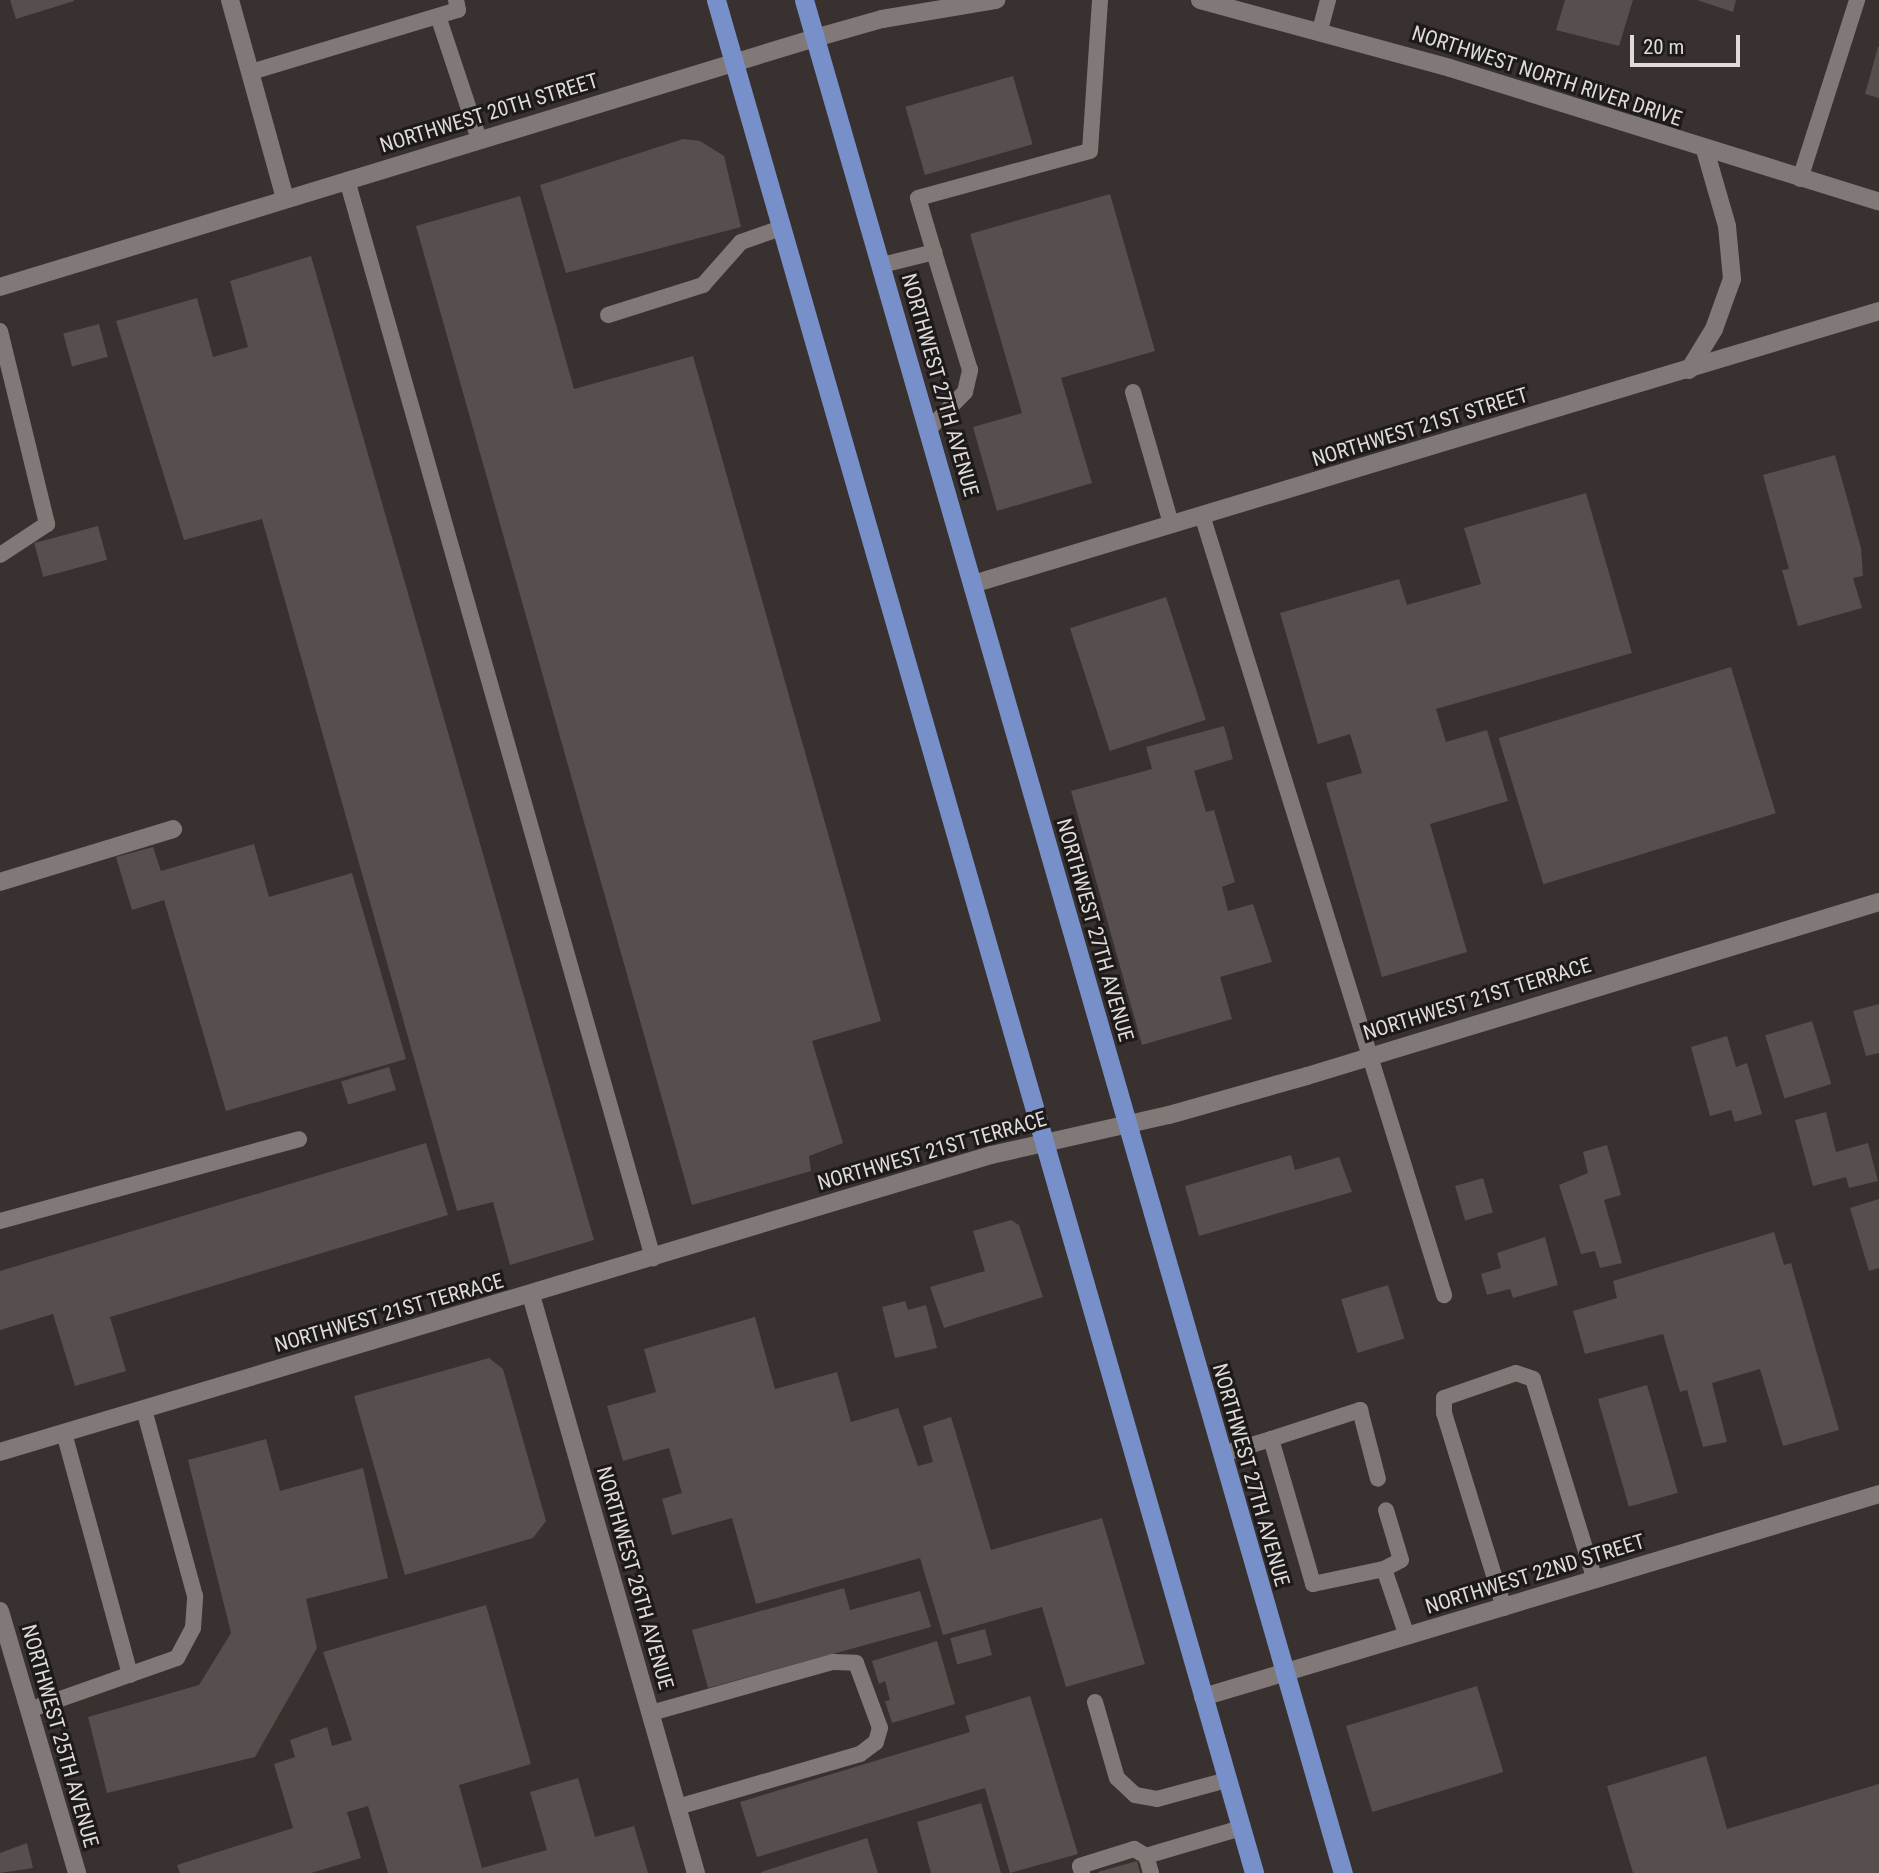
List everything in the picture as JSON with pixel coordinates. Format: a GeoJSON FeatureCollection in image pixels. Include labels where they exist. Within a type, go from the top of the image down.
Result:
{"type":"FeatureCollection","features":[{"type":"Feature","properties":{"kind":"highway"},"geometry":{"type":"LineString","coordinates":[[716,0],[1254,1873]]}},
{"type":"Feature","properties":{"kind":"highway","name":"NORTHWEST 27TH AVENUE"},"geometry":{"type":"LineString","coordinates":[[804,0],[930,428],[1283,1673],[1343,1873]]}},
{"type":"Feature","properties":{"kind":"street"},"geometry":{"type":"LineString","coordinates":[[230,0],[285,198]]}},
{"type":"Feature","properties":{"kind":"street","name":"NORTHWEST 20TH STREET"},"geometry":{"type":"LineString","coordinates":[[0,287],[815,38],[882,19],[996,0]]}},
{"type":"Feature","properties":{"kind":"street","name":"NORTHWEST NORTH RIVER DRIVE"},"geometry":{"type":"LineString","coordinates":[[1200,0],[1320,30],[1879,202]]}},
{"type":"Feature","properties":{"kind":"street"},"geometry":{"type":"LineString","coordinates":[[1689,370],[1714,329],[1732,279],[1727,226],[1705,150]]}},
{"type":"Feature","properties":{"kind":"street","name":"NORTHWEST 21ST STREET"},"geometry":{"type":"LineString","coordinates":[[973,584],[1879,311]]}},
{"type":"Feature","properties":{"kind":"street"},"geometry":{"type":"LineString","coordinates":[[0,882],[173,829]]}},
{"type":"Feature","properties":{"kind":"street","name":"NORTHWEST 21ST TERRACE"},"geometry":{"type":"LineString","coordinates":[[0,1452],[1045,1141],[1128,1125],[1373,1055],[1879,902]]}},
{"type":"Feature","properties":{"kind":"street","name":"NORTHWEST 26TH AVENUE"},"geometry":{"type":"LineString","coordinates":[[531,1295],[696,1873]]}},
{"type":"Feature","properties":{"kind":"street","name":"NORTHWEST 22ND STREET"},"geometry":{"type":"LineString","coordinates":[[1203,1697],[1879,1494]]}},
{"type":"Feature","properties":{"kind":"street","name":"NORTHWEST 25TH AVENUE"},"geometry":{"type":"LineString","coordinates":[[0,1611],[77,1873]]}},
{"type":"Feature","properties":{"kind":"lane"},"geometry":{"type":"LineString","coordinates":[[251,72],[458,10],[456,0]]}},
{"type":"Feature","properties":{"kind":"lane"},"geometry":{"type":"LineString","coordinates":[[930,428],[965,392],[970,370],[918,198],[1090,151],[1100,0]]}},
{"type":"Feature","properties":{"kind":"lane"},"geometry":{"type":"LineString","coordinates":[[1320,30],[1328,0]]}},
{"type":"Feature","properties":{"kind":"lane"},"geometry":{"type":"LineString","coordinates":[[1800,179],[1857,0]]}},
{"type":"Feature","properties":{"kind":"lane"},"geometry":{"type":"LineString","coordinates":[[438,16],[479,139]]}},
{"type":"Feature","properties":{"kind":"lane"},"geometry":{"type":"LineString","coordinates":[[346,180],[653,1258]]}},
{"type":"Feature","properties":{"kind":"lane"},"geometry":{"type":"LineString","coordinates":[[608,315],[703,285],[741,242],[781,228]]}},
{"type":"Feature","properties":{"kind":"lane"},"geometry":{"type":"LineString","coordinates":[[882,265],[934,252]]}},
{"type":"Feature","properties":{"kind":"lane"},"geometry":{"type":"LineString","coordinates":[[0,331],[47,524],[0,555]]}},
{"type":"Feature","properties":{"kind":"lane"},"geometry":{"type":"LineString","coordinates":[[1133,392],[1171,524]]}},
{"type":"Feature","properties":{"kind":"lane"},"geometry":{"type":"LineString","coordinates":[[1202,515],[1373,1055],[1444,1295]]}},
{"type":"Feature","properties":{"kind":"lane"},"geometry":{"type":"LineString","coordinates":[[0,1221],[299,1139]]}},
{"type":"Feature","properties":{"kind":"lane"},"geometry":{"type":"LineString","coordinates":[[1504,1608],[1444,1413],[1444,1398],[1449,1393],[1516,1373],[1533,1379],[1595,1580]]}},
{"type":"Feature","properties":{"kind":"lane"},"geometry":{"type":"LineString","coordinates":[[29,1710],[177,1658],[193,1628],[195,1596],[144,1409]]}},
{"type":"Feature","properties":{"kind":"lane"},"geometry":{"type":"LineString","coordinates":[[1222,1454],[1360,1410],[1378,1479]]}},
{"type":"Feature","properties":{"kind":"lane"},"geometry":{"type":"LineString","coordinates":[[64,1433],[130,1675]]}},
{"type":"Feature","properties":{"kind":"lane"},"geometry":{"type":"LineString","coordinates":[[1271,1439],[1313,1584],[1384,1569],[1401,1560],[1386,1510]]}},
{"type":"Feature","properties":{"kind":"lane"},"geometry":{"type":"LineString","coordinates":[[1384,1569],[1407,1636]]}},
{"type":"Feature","properties":{"kind":"lane"},"geometry":{"type":"LineString","coordinates":[[650,1713],[833,1662],[856,1662],[880,1728],[876,1742],[860,1754],[677,1808]]}},
{"type":"Feature","properties":{"kind":"lane"},"geometry":{"type":"LineString","coordinates":[[1095,1702],[1117,1778],[1135,1795],[1157,1799],[1227,1780]]}},
{"type":"Feature","properties":{"kind":"lane"},"geometry":{"type":"LineString","coordinates":[[1146,1856],[1241,1828]]}},
{"type":"Feature","properties":{"kind":"lane"},"geometry":{"type":"LineString","coordinates":[[1082,1873],[1080,1866],[1134,1849],[1146,1856],[1152,1873]]}},
{"type":"Feature","properties":{"kind":"building"},"geometry":{"type":"Polygon","coordinates":[[[10,0],[74,0],[74,1],[16,19],[10,0]]]}},
{"type":"Feature","properties":{"kind":"building"},"geometry":{"type":"Polygon","coordinates":[[[1565,0],[1633,0],[1619,46],[1556,30],[1565,0]]]}},
{"type":"Feature","properties":{"kind":"building"},"geometry":{"type":"Polygon","coordinates":[[[1697,0],[1736,0],[1733,12],[1697,0]]]}},
{"type":"Feature","properties":{"kind":"building"},"geometry":{"type":"Polygon","coordinates":[[[1879,47],[1879,98],[1865,94],[1879,47]]]}},
{"type":"Feature","properties":{"kind":"building"},"geometry":{"type":"Polygon","coordinates":[[[1013,76],[1033,144],[925,175],[905,107],[1013,76]]]}},
{"type":"Feature","properties":{"kind":"building"},"geometry":{"type":"Polygon","coordinates":[[[683,139],[700,141],[724,156],[741,227],[566,273],[540,185],[683,139]]]}},
{"type":"Feature","properties":{"kind":"building"},"geometry":{"type":"Polygon","coordinates":[[[1110,194],[1155,351],[1061,378],[1092,483],[997,511],[973,427],[1022,413],[970,234],[1110,194]]]}},
{"type":"Feature","properties":{"kind":"building"},"geometry":{"type":"Polygon","coordinates":[[[520,196],[574,389],[693,356],[881,1021],[812,1041],[843,1143],[809,1156],[811,1171],[692,1205],[416,226],[520,196]]]}},
{"type":"Feature","properties":{"kind":"building"},"geometry":{"type":"Polygon","coordinates":[[[311,256],[594,1240],[510,1265],[493,1202],[457,1211],[262,519],[184,540],[116,321],[197,298],[213,357],[248,347],[230,281],[311,256]]]}},
{"type":"Feature","properties":{"kind":"building"},"geometry":{"type":"Polygon","coordinates":[[[99,324],[108,357],[72,366],[63,334],[99,324]]]}},
{"type":"Feature","properties":{"kind":"building"},"geometry":{"type":"Polygon","coordinates":[[[1835,455],[1861,548],[1863,576],[1853,578],[1862,608],[1798,626],[1782,570],[1789,569],[1763,475],[1835,455]]]}},
{"type":"Feature","properties":{"kind":"building"},"geometry":{"type":"Polygon","coordinates":[[[1586,493],[1632,653],[1436,709],[1446,742],[1487,730],[1508,801],[1430,824],[1467,952],[1382,977],[1326,783],[1362,773],[1350,734],[1318,744],[1280,613],[1399,579],[1407,605],[1481,584],[1464,528],[1586,493]]]}},
{"type":"Feature","properties":{"kind":"building"},"geometry":{"type":"Polygon","coordinates":[[[98,526],[107,560],[43,577],[34,543],[98,526]]]}},
{"type":"Feature","properties":{"kind":"building"},"geometry":{"type":"Polygon","coordinates":[[[1166,597],[1206,720],[1110,751],[1070,628],[1166,597]]]}},
{"type":"Feature","properties":{"kind":"building"},"geometry":{"type":"Polygon","coordinates":[[[1731,667],[1776,813],[1543,884],[1499,738],[1731,667]]]}},
{"type":"Feature","properties":{"kind":"building"},"geometry":{"type":"Polygon","coordinates":[[[1224,726],[1233,759],[1194,771],[1206,812],[1214,810],[1235,882],[1222,887],[1228,911],[1253,904],[1272,962],[1220,977],[1232,1019],[1142,1045],[1071,791],[1152,769],[1146,747],[1224,726]]]}},
{"type":"Feature","properties":{"kind":"building"},"geometry":{"type":"Polygon","coordinates":[[[254,844],[269,897],[352,873],[406,1059],[226,1111],[164,900],[132,910],[116,857],[153,847],[161,871],[254,844]]]}},
{"type":"Feature","properties":{"kind":"building"},"geometry":{"type":"Polygon","coordinates":[[[1879,1004],[1879,1053],[1866,1056],[1853,1011],[1879,1004]]]}},
{"type":"Feature","properties":{"kind":"building"},"geometry":{"type":"Polygon","coordinates":[[[1812,1021],[1831,1084],[1784,1098],[1765,1035],[1812,1021]]]}},
{"type":"Feature","properties":{"kind":"building"},"geometry":{"type":"Polygon","coordinates":[[[1727,1036],[1736,1067],[1747,1063],[1762,1114],[1735,1122],[1731,1110],[1710,1116],[1691,1047],[1727,1036]]]}},
{"type":"Feature","properties":{"kind":"building"},"geometry":{"type":"Polygon","coordinates":[[[389,1067],[396,1090],[348,1105],[341,1082],[389,1067]]]}},
{"type":"Feature","properties":{"kind":"building"},"geometry":{"type":"Polygon","coordinates":[[[1826,1112],[1836,1152],[1868,1143],[1878,1181],[1849,1188],[1846,1177],[1813,1186],[1795,1120],[1826,1112]]]}},
{"type":"Feature","properties":{"kind":"building"},"geometry":{"type":"Polygon","coordinates":[[[426,1143],[448,1215],[110,1317],[126,1371],[75,1386],[53,1314],[0,1330],[0,1271],[426,1143]]]}},
{"type":"Feature","properties":{"kind":"building"},"geometry":{"type":"Polygon","coordinates":[[[1607,1145],[1621,1195],[1604,1200],[1622,1263],[1600,1268],[1595,1251],[1581,1254],[1559,1185],[1588,1173],[1583,1152],[1607,1145]]]}},
{"type":"Feature","properties":{"kind":"building"},"geometry":{"type":"Polygon","coordinates":[[[1291,1155],[1295,1170],[1339,1157],[1352,1192],[1199,1236],[1185,1186],[1291,1155]]]}},
{"type":"Feature","properties":{"kind":"building"},"geometry":{"type":"Polygon","coordinates":[[[1483,1178],[1493,1213],[1465,1221],[1455,1186],[1483,1178]]]}},
{"type":"Feature","properties":{"kind":"building"},"geometry":{"type":"Polygon","coordinates":[[[1879,1199],[1879,1268],[1869,1271],[1850,1208],[1879,1199]]]}},
{"type":"Feature","properties":{"kind":"building"},"geometry":{"type":"Polygon","coordinates":[[[1011,1220],[1019,1225],[1043,1297],[944,1328],[930,1287],[985,1271],[973,1231],[1011,1220]]]}},
{"type":"Feature","properties":{"kind":"building"},"geometry":{"type":"Polygon","coordinates":[[[1774,1232],[1784,1265],[1791,1263],[1839,1430],[1783,1446],[1760,1369],[1712,1383],[1727,1442],[1703,1447],[1687,1390],[1680,1392],[1663,1334],[1585,1354],[1573,1311],[1617,1298],[1613,1281],[1774,1232]]]}},
{"type":"Feature","properties":{"kind":"building"},"geometry":{"type":"Polygon","coordinates":[[[1545,1237],[1558,1285],[1513,1298],[1510,1289],[1487,1295],[1481,1274],[1501,1268],[1497,1253],[1545,1237]]]}},
{"type":"Feature","properties":{"kind":"building"},"geometry":{"type":"Polygon","coordinates":[[[1388,1285],[1404,1339],[1358,1353],[1341,1299],[1388,1285]]]}},
{"type":"Feature","properties":{"kind":"building"},"geometry":{"type":"Polygon","coordinates":[[[905,1301],[908,1310],[926,1305],[937,1348],[895,1358],[882,1307],[905,1301]]]}},
{"type":"Feature","properties":{"kind":"building"},"geometry":{"type":"Polygon","coordinates":[[[755,1317],[775,1389],[837,1372],[851,1422],[898,1408],[918,1466],[933,1462],[923,1426],[951,1417],[991,1550],[1102,1518],[1145,1664],[1066,1687],[1042,1607],[943,1635],[920,1558],[756,1604],[732,1518],[672,1535],[662,1499],[682,1493],[669,1448],[623,1461],[607,1406],[656,1392],[644,1349],[755,1317]]]}},
{"type":"Feature","properties":{"kind":"building"},"geometry":{"type":"Polygon","coordinates":[[[489,1358],[503,1369],[546,1521],[533,1538],[405,1575],[354,1396],[489,1358]]]}},
{"type":"Feature","properties":{"kind":"building"},"geometry":{"type":"Polygon","coordinates":[[[1647,1385],[1678,1493],[1629,1507],[1598,1399],[1647,1385]]]}},
{"type":"Feature","properties":{"kind":"building"},"geometry":{"type":"Polygon","coordinates":[[[266,1439],[280,1491],[363,1468],[388,1578],[306,1599],[317,1648],[255,1757],[107,1793],[88,1717],[199,1685],[231,1633],[188,1460],[266,1439]]]}},
{"type":"Feature","properties":{"kind":"building"},"geometry":{"type":"Polygon","coordinates":[[[844,1588],[850,1610],[920,1591],[931,1627],[708,1688],[692,1630],[844,1588]]]}},
{"type":"Feature","properties":{"kind":"building"},"geometry":{"type":"Polygon","coordinates":[[[486,1605],[531,1764],[459,1785],[482,1868],[547,1850],[530,1792],[578,1778],[595,1837],[634,1826],[648,1873],[388,1873],[368,1806],[347,1812],[361,1858],[311,1873],[180,1873],[177,1865],[293,1828],[274,1764],[295,1757],[290,1740],[327,1727],[332,1746],[352,1740],[323,1652],[486,1605]]]}},
{"type":"Feature","properties":{"kind":"building"},"geometry":{"type":"Polygon","coordinates":[[[985,1629],[992,1655],[957,1664],[950,1638],[985,1629]]]}},
{"type":"Feature","properties":{"kind":"building"},"geometry":{"type":"Polygon","coordinates":[[[937,1641],[955,1704],[892,1723],[885,1701],[890,1700],[885,1681],[879,1684],[872,1661],[937,1641]]]}},
{"type":"Feature","properties":{"kind":"building"},"geometry":{"type":"Polygon","coordinates":[[[1477,1686],[1503,1772],[1372,1812],[1346,1726],[1477,1686]]]}},
{"type":"Feature","properties":{"kind":"building"},"geometry":{"type":"Polygon","coordinates":[[[1030,1696],[1078,1854],[1010,1873],[985,1788],[757,1857],[740,1802],[970,1732],[965,1716],[1030,1696]]]}},
{"type":"Feature","properties":{"kind":"building"},"geometry":{"type":"Polygon","coordinates":[[[1706,1756],[1727,1829],[1879,1784],[1879,1873],[1633,1873],[1607,1786],[1706,1756]]]}},
{"type":"Feature","properties":{"kind":"building"},"geometry":{"type":"Polygon","coordinates":[[[981,1803],[1001,1873],[931,1873],[917,1822],[981,1803]]]}},
{"type":"Feature","properties":{"kind":"building"},"geometry":{"type":"Polygon","coordinates":[[[867,1838],[878,1873],[761,1873],[761,1872],[867,1838]]]}},
{"type":"Feature","properties":{"kind":"building"},"geometry":{"type":"Polygon","coordinates":[[[27,1843],[33,1868],[0,1873],[0,1853],[27,1843]]]}},
{"type":"Feature","properties":{"kind":"building"},"geometry":{"type":"Polygon","coordinates":[[[1137,1861],[1140,1873],[1098,1873],[1098,1872],[1137,1861]]]}}]}
